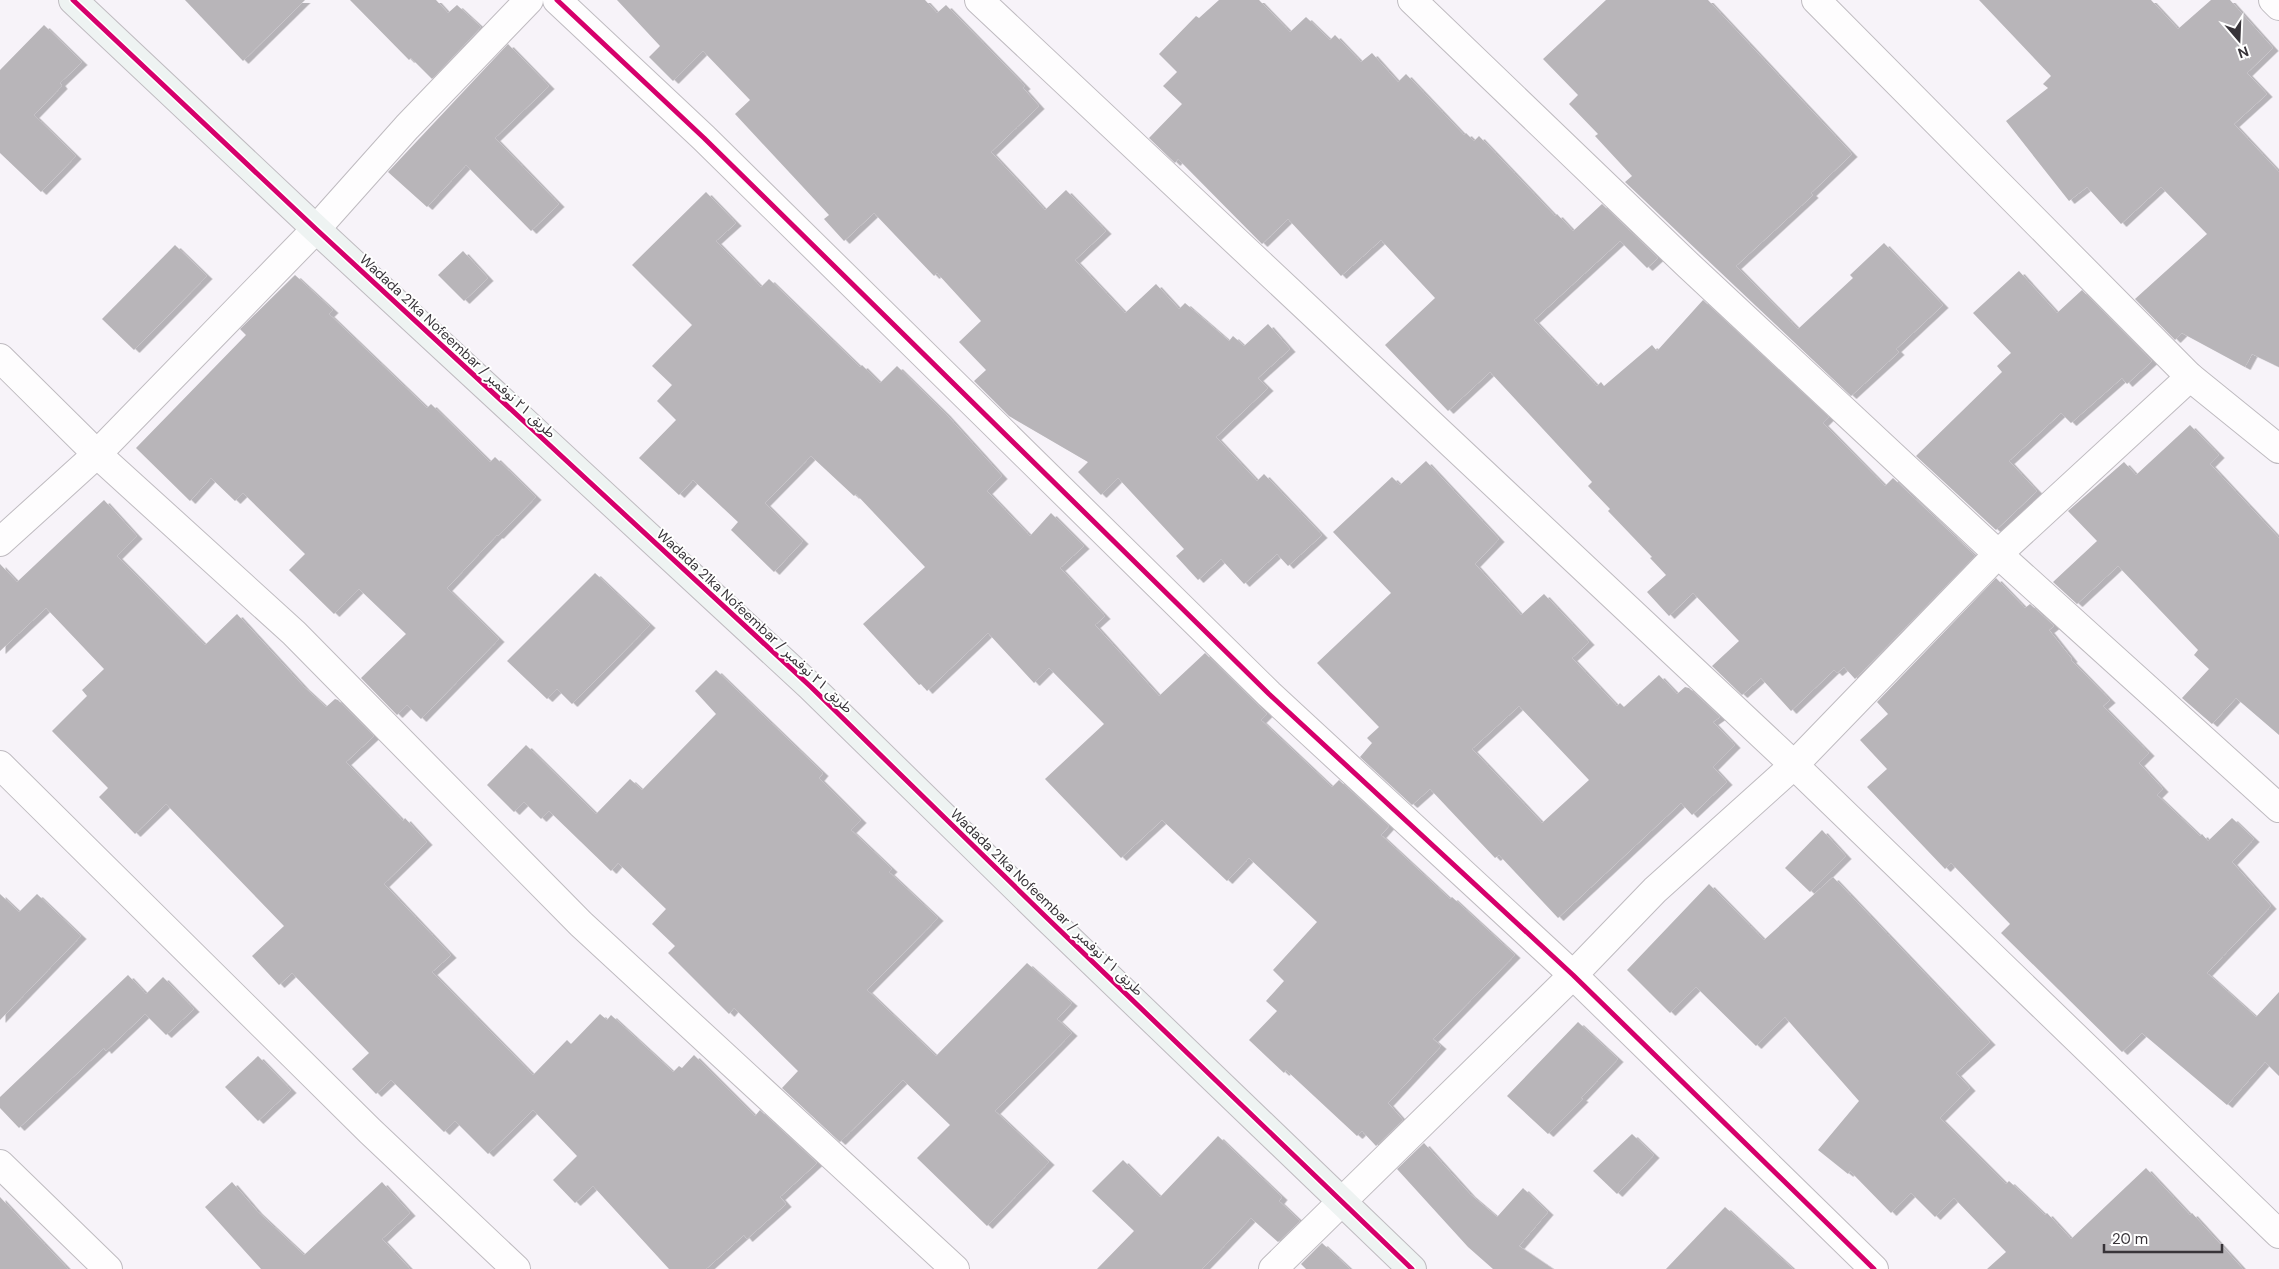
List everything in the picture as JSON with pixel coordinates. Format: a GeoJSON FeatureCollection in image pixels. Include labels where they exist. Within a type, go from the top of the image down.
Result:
{"type":"FeatureCollection","features":[{"type":"Feature","properties":{"kind":"street","name":"Wadada 21ka Nofeembar / طريق ٢١ نوفمبر"},"geometry":{"type":"LineString","coordinates":[[73,0],[316,229],[811,687],[1412,1269]]}},
{"type":"Feature","properties":{"kind":"street"},"geometry":{"type":"LineString","coordinates":[[0,542],[97,454],[316,229],[407,127],[529,0]]}},
{"type":"Feature","properties":{"kind":"street"},"geometry":{"type":"LineString","coordinates":[[557,0],[704,138],[1269,694],[1573,975],[1874,1269]]}},
{"type":"Feature","properties":{"kind":"street"},"geometry":{"type":"LineString","coordinates":[[979,0],[1794,764],[2279,1234]]}},
{"type":"Feature","properties":{"kind":"street"},"geometry":{"type":"LineString","coordinates":[[1412,0],[1688,264],[1998,554],[2279,808]]}},
{"type":"Feature","properties":{"kind":"street"},"geometry":{"type":"LineString","coordinates":[[1816,0],[2190,376],[2279,449]]}},
{"type":"Feature","properties":{"kind":"street"},"geometry":{"type":"LineString","coordinates":[[2273,0],[2279,6]]}},
{"type":"Feature","properties":{"kind":"street"},"geometry":{"type":"LineString","coordinates":[[0,358],[97,454],[294,634],[581,924],[955,1269]]}},
{"type":"Feature","properties":{"kind":"street"},"geometry":{"type":"LineString","coordinates":[[1273,1269],[1573,975],[1655,890],[1794,764],[1998,554],[2190,376]]}},
{"type":"Feature","properties":{"kind":"street"},"geometry":{"type":"LineString","coordinates":[[0,765],[370,1131],[516,1269]]}},
{"type":"Feature","properties":{"kind":"street"},"geometry":{"type":"LineString","coordinates":[[0,1164],[108,1269]]}},
{"type":"Feature","properties":{"kind":"building"},"geometry":{"type":"Polygon","coordinates":[[[185,0],[305,0],[243,61],[185,0]]]}},
{"type":"Feature","properties":{"kind":"building"},"geometry":{"type":"Polygon","coordinates":[[[350,0],[436,0],[448,13],[457,5],[481,27],[432,79],[411,58],[409,60],[350,0]]]}},
{"type":"Feature","properties":{"kind":"building"},"geometry":{"type":"Polygon","coordinates":[[[617,0],[925,0],[937,13],[946,5],[1025,86],[1023,88],[1039,106],[991,152],[1045,210],[1066,190],[1106,231],[1075,260],[1125,313],[1156,284],[1179,309],[1185,303],[1229,341],[1233,336],[1244,346],[1268,324],[1290,349],[1258,378],[1268,388],[1216,437],[1257,481],[1264,474],[1322,535],[1288,566],[1277,554],[1244,584],[1221,559],[1198,580],[1176,556],[1184,549],[1118,478],[1101,495],[1078,472],[1088,462],[1009,416],[974,381],[986,370],[959,342],[981,321],[937,273],[934,276],[874,213],[844,241],[824,219],[829,215],[735,114],[750,100],[703,51],[673,81],[649,57],[660,46],[617,0]]]}},
{"type":"Feature","properties":{"kind":"building"},"geometry":{"type":"Polygon","coordinates":[[[1219,0],[1259,0],[1290,32],[1306,17],[1330,40],[1335,35],[1361,62],[1372,53],[1398,82],[1406,74],[1464,135],[1466,133],[1474,141],[1479,136],[1555,216],[1557,214],[1573,231],[1602,204],[1658,258],[1647,268],[1620,241],[1534,320],[1597,386],[1601,382],[1604,386],[1652,345],[1657,351],[1703,300],[1829,417],[1823,423],[1885,486],[1893,478],[1975,556],[1855,679],[1844,667],[1837,673],[1834,670],[1791,711],[1761,678],[1742,695],[1712,666],[1739,641],[1693,593],[1669,616],[1647,592],[1666,575],[1588,486],[1592,482],[1490,372],[1448,411],[1385,345],[1435,298],[1381,240],[1341,276],[1288,219],[1262,244],[1178,159],[1175,163],[1149,138],[1182,104],[1163,86],[1177,72],[1159,54],[1196,16],[1199,18],[1219,0]]]}},
{"type":"Feature","properties":{"kind":"building"},"geometry":{"type":"Polygon","coordinates":[[[1606,0],[1708,0],[1852,154],[1811,193],[1813,195],[1736,266],[1798,329],[1853,278],[1850,275],[1884,243],[1943,305],[1896,349],[1899,352],[1851,396],[1625,182],[1632,176],[1595,136],[1598,134],[1569,104],[1578,95],[1543,59],[1606,0]]]}},
{"type":"Feature","properties":{"kind":"building"},"geometry":{"type":"Polygon","coordinates":[[[1979,0],[2151,0],[2178,29],[2211,0],[2230,0],[2273,48],[2247,73],[2267,94],[2234,124],[2279,172],[2279,367],[2252,354],[2245,367],[2182,333],[2175,340],[2135,299],[2207,234],[2161,187],[2121,224],[2087,187],[2069,201],[2006,121],[2048,88],[2043,84],[2051,76],[1979,0]]]}},
{"type":"Feature","properties":{"kind":"building"},"geometry":{"type":"Polygon","coordinates":[[[44,25],[82,62],[60,83],[62,86],[34,115],[76,156],[41,192],[0,153],[0,70],[44,25]]]}},
{"type":"Feature","properties":{"kind":"building"},"geometry":{"type":"Polygon","coordinates":[[[508,44],[549,86],[495,138],[559,204],[531,231],[466,165],[427,207],[388,172],[508,44]]]}},
{"type":"Feature","properties":{"kind":"building"},"geometry":{"type":"Polygon","coordinates":[[[706,192],[736,223],[716,241],[761,287],[769,279],[860,367],[862,365],[880,383],[897,366],[945,413],[1002,476],[987,491],[1030,536],[1051,513],[1084,546],[1060,568],[1105,616],[1095,625],[1159,696],[1205,653],[1267,714],[1261,720],[1332,787],[1339,780],[1389,826],[1381,835],[1450,899],[1452,897],[1515,955],[1433,1039],[1441,1046],[1388,1103],[1403,1120],[1376,1146],[1362,1131],[1357,1136],[1286,1070],[1284,1073],[1249,1040],[1277,1011],[1266,1001],[1284,981],[1273,970],[1317,922],[1249,858],[1227,881],[1162,820],[1121,858],[1045,779],[1104,724],[1049,668],[1034,683],[988,633],[927,691],[921,684],[919,685],[863,624],[925,567],[856,494],[854,496],[811,456],[765,503],[803,541],[774,572],[731,530],[738,522],[693,480],[679,495],[639,458],[676,420],[657,401],[672,385],[652,366],[692,325],[632,265],[706,192]]]}},
{"type":"Feature","properties":{"kind":"building"},"geometry":{"type":"Polygon","coordinates":[[[175,245],[207,276],[134,350],[102,319],[175,245]]]}},
{"type":"Feature","properties":{"kind":"building"},"geometry":{"type":"Polygon","coordinates":[[[463,251],[488,278],[464,301],[438,275],[463,251]]]}},
{"type":"Feature","properties":{"kind":"building"},"geometry":{"type":"Polygon","coordinates":[[[2019,271],[2057,313],[2082,290],[2152,361],[2127,384],[2122,378],[2071,423],[2061,413],[2009,461],[2037,491],[1996,530],[1916,456],[2002,372],[1997,366],[2011,353],[1973,313],[2019,271]]]}},
{"type":"Feature","properties":{"kind":"building"},"geometry":{"type":"Polygon","coordinates":[[[295,275],[333,310],[329,314],[427,408],[431,404],[490,462],[495,457],[536,497],[447,588],[499,639],[421,719],[407,705],[397,715],[361,678],[406,634],[359,589],[334,614],[289,570],[305,554],[243,493],[235,501],[211,478],[190,501],[136,448],[246,335],[240,329],[295,275]]]}},
{"type":"Feature","properties":{"kind":"building"},"geometry":{"type":"Polygon","coordinates":[[[2190,425],[2219,455],[2210,464],[2279,538],[2279,735],[2236,698],[2212,724],[2182,698],[2209,669],[2194,655],[2198,650],[2118,566],[2077,604],[2053,582],[2097,541],[2068,511],[2124,462],[2136,475],[2190,425]]]}},
{"type":"Feature","properties":{"kind":"building"},"geometry":{"type":"Polygon","coordinates":[[[1426,461],[1499,539],[1475,564],[1521,615],[1544,594],[1589,642],[1572,658],[1617,706],[1620,703],[1624,707],[1659,675],[1677,694],[1685,687],[1689,688],[1720,717],[1713,722],[1735,745],[1713,767],[1727,782],[1692,815],[1681,803],[1558,918],[1499,855],[1495,858],[1430,789],[1412,805],[1360,757],[1372,743],[1367,738],[1379,727],[1317,663],[1391,593],[1333,532],[1392,477],[1400,485],[1426,461]],[[1519,706],[1472,749],[1542,823],[1589,780],[1519,706]]]}},
{"type":"Feature","properties":{"kind":"building"},"geometry":{"type":"Polygon","coordinates":[[[104,500],[137,536],[117,556],[205,645],[237,614],[304,687],[326,707],[335,699],[338,700],[374,736],[346,762],[403,821],[405,818],[427,842],[384,884],[451,955],[432,972],[533,1075],[567,1040],[571,1044],[600,1014],[607,1020],[611,1015],[673,1072],[679,1066],[682,1068],[694,1055],[755,1116],[760,1110],[817,1163],[780,1197],[786,1204],[747,1239],[744,1235],[706,1269],[669,1269],[593,1186],[575,1203],[553,1180],[577,1156],[533,1110],[488,1154],[455,1121],[444,1132],[391,1080],[376,1094],[352,1069],[369,1053],[292,973],[279,985],[252,956],[284,926],[166,804],[135,834],[99,797],[108,788],[52,731],[87,696],[82,690],[104,669],[46,608],[0,651],[0,564],[17,582],[104,500]]]}},
{"type":"Feature","properties":{"kind":"building"},"geometry":{"type":"Polygon","coordinates":[[[595,573],[650,625],[572,704],[557,689],[547,699],[507,661],[595,573]]]}},
{"type":"Feature","properties":{"kind":"building"},"geometry":{"type":"Polygon","coordinates":[[[1996,578],[2025,608],[2030,604],[2054,626],[2049,630],[2071,660],[2110,700],[2103,706],[2149,753],[2139,763],[2163,789],[2157,795],[2200,836],[2202,834],[2208,841],[2232,818],[2254,839],[2232,862],[2271,906],[2207,973],[2256,1017],[2279,992],[2279,1076],[2265,1062],[2227,1105],[2142,1033],[2122,1052],[2001,933],[2010,924],[1951,863],[1945,869],[1867,787],[1887,769],[1860,740],[1888,714],[1877,702],[1996,578]]]}},
{"type":"Feature","properties":{"kind":"building"},"geometry":{"type":"Polygon","coordinates":[[[716,670],[823,773],[819,778],[861,820],[851,830],[892,869],[889,872],[938,918],[867,990],[936,1056],[1027,963],[1072,1003],[1057,1019],[1072,1033],[995,1111],[1049,1162],[987,1226],[917,1158],[950,1125],[903,1080],[840,1142],[782,1088],[798,1071],[734,1008],[729,1014],[668,953],[675,946],[652,924],[666,909],[618,863],[611,871],[549,811],[541,819],[524,802],[514,812],[487,785],[526,745],[596,814],[630,779],[642,790],[716,714],[695,691],[716,670]]]}},
{"type":"Feature","properties":{"kind":"building"},"geometry":{"type":"Polygon","coordinates":[[[1822,830],[1846,856],[1810,892],[1785,868],[1822,830]]]}},
{"type":"Feature","properties":{"kind":"building"},"geometry":{"type":"Polygon","coordinates":[[[1833,877],[1990,1042],[1956,1073],[1970,1088],[1940,1118],[2006,1184],[2009,1181],[2045,1215],[2047,1213],[2071,1239],[2146,1168],[2190,1215],[2192,1213],[2243,1269],[1987,1269],[2006,1252],[1954,1198],[1935,1217],[1911,1193],[1891,1213],[1850,1171],[1848,1174],[1818,1150],[1859,1101],[1785,1017],[1756,1046],[1696,987],[1670,1013],[1627,970],[1709,884],[1764,940],[1833,877]]]}},
{"type":"Feature","properties":{"kind":"building"},"geometry":{"type":"Polygon","coordinates":[[[0,894],[19,912],[37,894],[81,936],[0,1020],[0,894]]]}},
{"type":"Feature","properties":{"kind":"building"},"geometry":{"type":"Polygon","coordinates":[[[128,975],[146,994],[163,977],[194,1009],[166,1035],[145,1014],[106,1051],[104,1048],[19,1128],[0,1108],[0,1097],[128,975]]]}},
{"type":"Feature","properties":{"kind":"building"},"geometry":{"type":"Polygon","coordinates":[[[1578,1022],[1618,1059],[1581,1098],[1583,1099],[1548,1134],[1507,1096],[1578,1022]]]}},
{"type":"Feature","properties":{"kind":"building"},"geometry":{"type":"Polygon","coordinates":[[[258,1056],[291,1090],[258,1121],[225,1087],[258,1056]]]}},
{"type":"Feature","properties":{"kind":"building"},"geometry":{"type":"Polygon","coordinates":[[[1632,1134],[1654,1155],[1617,1194],[1593,1171],[1632,1134]]]}},
{"type":"Feature","properties":{"kind":"building"},"geometry":{"type":"Polygon","coordinates":[[[1218,1136],[1282,1197],[1279,1201],[1300,1221],[1278,1242],[1251,1218],[1202,1269],[1097,1269],[1134,1231],[1092,1191],[1123,1160],[1160,1197],[1218,1136]]]}},
{"type":"Feature","properties":{"kind":"building"},"geometry":{"type":"Polygon","coordinates":[[[1424,1143],[1470,1194],[1497,1217],[1523,1188],[1548,1212],[1519,1246],[1553,1269],[1493,1269],[1468,1247],[1397,1169],[1424,1143]]]}},
{"type":"Feature","properties":{"kind":"building"},"geometry":{"type":"Polygon","coordinates":[[[232,1182],[257,1211],[304,1255],[382,1182],[410,1213],[382,1239],[410,1269],[261,1269],[205,1207],[232,1182]]]}},
{"type":"Feature","properties":{"kind":"building"},"geometry":{"type":"Polygon","coordinates":[[[0,1197],[27,1226],[68,1269],[0,1269],[0,1197]]]}},
{"type":"Feature","properties":{"kind":"building"},"geometry":{"type":"Polygon","coordinates":[[[1725,1207],[1793,1269],[1666,1269],[1725,1207]]]}},
{"type":"Feature","properties":{"kind":"building"},"geometry":{"type":"Polygon","coordinates":[[[1322,1243],[1350,1269],[1306,1269],[1301,1264],[1322,1243]]]}},
{"type":"Feature","properties":{"kind":"cycle path"},"geometry":{"type":"LineString","coordinates":[[73,0],[316,229],[811,687],[1046,917],[1412,1269]]}},
{"type":"Feature","properties":{"kind":"cycle path"},"geometry":{"type":"LineString","coordinates":[[557,0],[704,138],[1269,694],[1573,975],[1874,1269]]}}]}
